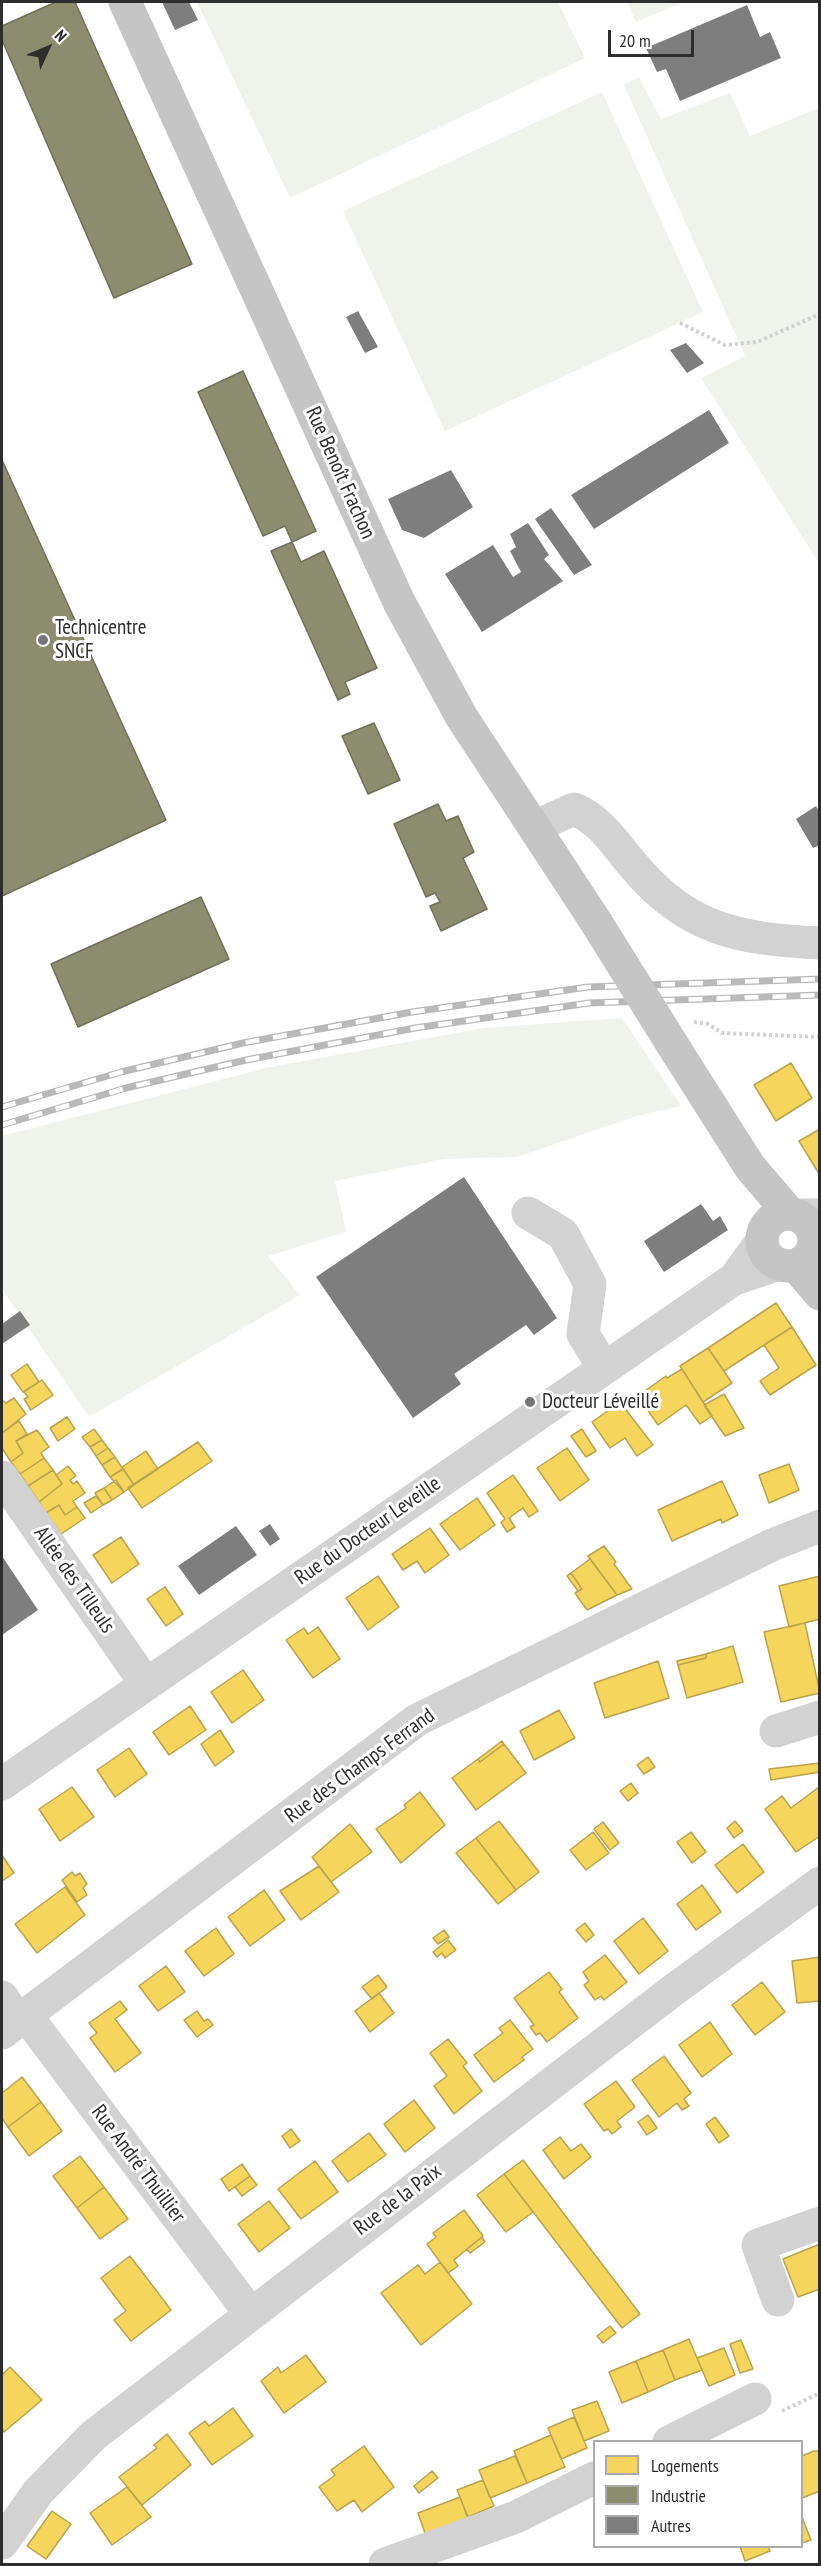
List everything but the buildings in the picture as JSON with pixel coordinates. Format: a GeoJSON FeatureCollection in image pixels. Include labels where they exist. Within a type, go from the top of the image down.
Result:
{"type":"FeatureCollection","features":[{"type":"Feature","properties":{"kind":"main road","name":"Rue Benoît Frachon"},"geometry":{"type":"LineString","coordinates":[[125,2],[399,602],[461,716],[596,922],[750,1167],[798,1238]]}},
{"type":"Feature","properties":{"kind":"main road"},"geometry":{"type":"LineString","coordinates":[[798,1238],[819,1294]]}},
{"type":"Feature","properties":{"kind":"street"},"geometry":{"type":"LineString","coordinates":[[534,827],[574,809],[586,814],[609,834],[658,891],[698,921],[740,936],[819,943]]}},
{"type":"Feature","properties":{"kind":"street"},"geometry":{"type":"LineString","coordinates":[[528,1213],[563,1234],[590,1284],[584,1334],[604,1368]]}},
{"type":"Feature","properties":{"kind":"street","name":"Rue du Docteur Leveille"},"geometry":{"type":"LineString","coordinates":[[2,1784],[604,1368],[798,1238]]}},
{"type":"Feature","properties":{"kind":"street","name":"Allée des Tilleuls"},"geometry":{"type":"LineString","coordinates":[[2,1477],[146,1684]]}},
{"type":"Feature","properties":{"kind":"street","name":"Rue des Champs Ferrand"},"geometry":{"type":"LineString","coordinates":[[12,2016],[417,1720],[772,1545],[819,1526]]}},
{"type":"Feature","properties":{"kind":"street"},"geometry":{"type":"LineString","coordinates":[[776,1731],[819,1717]]}},
{"type":"Feature","properties":{"kind":"street","name":"Rue de la Paix"},"geometry":{"type":"LineString","coordinates":[[2,2543],[38,2492],[94,2435],[662,1998],[819,1883]]}},
{"type":"Feature","properties":{"kind":"street","name":"Rue André Thuillier"},"geometry":{"type":"LineString","coordinates":[[12,2016],[250,2313]]}},
{"type":"Feature","properties":{"kind":"street"},"geometry":{"type":"LineString","coordinates":[[778,2300],[758,2245],[819,2223]]}},
{"type":"Feature","properties":{"kind":"street"},"geometry":{"type":"LineString","coordinates":[[673,2440],[755,2399]]}},
{"type":"Feature","properties":{"kind":"street"},"geometry":{"type":"LineString","coordinates":[[385,2565],[516,2517],[593,2478]]}},
{"type":"Feature","properties":{"kind":"path"},"geometry":{"type":"LineString","coordinates":[[680,323],[725,345],[758,342],[819,314]]}},
{"type":"Feature","properties":{"kind":"path"},"geometry":{"type":"LineString","coordinates":[[722,1033],[819,1037]]}},
{"type":"Feature","properties":{"kind":"shaded area"},"geometry":{"type":"Polygon","coordinates":[[[197,2],[558,2],[585,58],[290,198],[197,2]]]}},
{"type":"Feature","properties":{"kind":"shaded area"},"geometry":{"type":"Polygon","coordinates":[[[627,2],[684,2],[636,22],[627,2]]]}},
{"type":"Feature","properties":{"kind":"shaded area"},"geometry":{"type":"Polygon","coordinates":[[[639,77],[661,119],[730,93],[750,136],[819,108],[819,563],[701,378],[745,356],[624,85],[639,77]]]}},
{"type":"Feature","properties":{"kind":"shaded area"},"geometry":{"type":"Polygon","coordinates":[[[602,92],[703,312],[445,431],[343,211],[602,92]]]}},
{"type":"Feature","properties":{"kind":"shaded area"},"geometry":{"type":"Polygon","coordinates":[[[622,1018],[681,1106],[637,1116],[517,1157],[445,1159],[335,1181],[346,1232],[268,1256],[300,1295],[89,1417],[2,1289],[2,1136],[266,1068],[483,1028],[622,1018]]]}},
{"type":"Feature","properties":{"kind":"railway"},"geometry":{"type":"LineString","coordinates":[[2,1107],[121,1072],[243,1043],[412,1012],[588,987],[820,979]]}},
{"type":"Feature","properties":{"kind":"railway"},"geometry":{"type":"LineString","coordinates":[[2,1125],[126,1088],[246,1060],[415,1028],[589,1003],[820,995]]}},
{"type":"Feature","properties":{"kind":"place","name":"Technicentre SNCF"},"geometry":{"type":"Point","coordinates":[43,640]}},
{"type":"Feature","properties":{"kind":"place","name":"Docteur Léveillé"},"geometry":{"type":"Point","coordinates":[530,1402]}}]}
